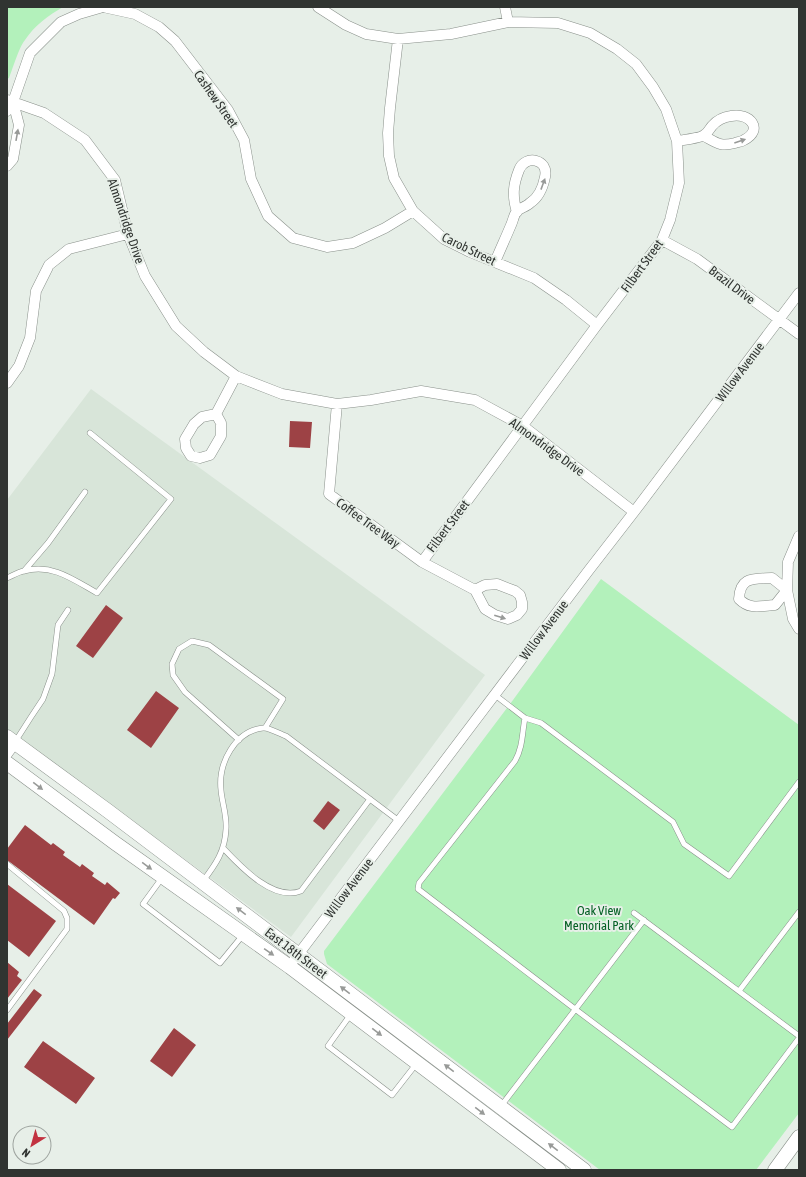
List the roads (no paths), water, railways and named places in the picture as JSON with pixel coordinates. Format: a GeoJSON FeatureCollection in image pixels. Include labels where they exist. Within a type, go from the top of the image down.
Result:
{"type":"FeatureCollection","features":[{"type":"Feature","properties":{"kind":"main road","name":"East 18th Street"},"geometry":{"type":"LineString","coordinates":[[10,745],[108,811],[584,1170]]}},
{"type":"Feature","properties":{"kind":"main road","name":"East 18th Street"},"geometry":{"type":"LineString","coordinates":[[7,763],[162,877],[290,967],[559,1170]]}},
{"type":"Feature","properties":{"kind":"main road"},"geometry":{"type":"LineString","coordinates":[[775,1170],[799,1137]]}},
{"type":"Feature","properties":{"kind":"street","name":"Cashew Street"},"geometry":{"type":"LineString","coordinates":[[7,111],[30,53],[61,22],[79,14],[103,7],[135,14],[159,27],[175,41],[228,110],[244,140],[251,178],[268,216],[293,238],[327,247],[353,243],[385,228],[413,211]]}},
{"type":"Feature","properties":{"kind":"street","name":"Filbert Street"},"geometry":{"type":"LineString","coordinates":[[318,7],[346,25],[366,34],[398,39],[451,34],[508,22],[558,23],[590,33],[617,49],[636,64],[653,87],[666,109],[677,141],[679,183],[670,220],[662,240],[597,325],[422,562]]}},
{"type":"Feature","properties":{"kind":"street"},"geometry":{"type":"LineString","coordinates":[[504,7],[508,22]]}},
{"type":"Feature","properties":{"kind":"street","name":"Carob Street"},"geometry":{"type":"LineString","coordinates":[[398,39],[388,133],[389,156],[394,178],[413,211],[444,239],[470,252],[534,278],[566,300],[597,325]]}},
{"type":"Feature","properties":{"kind":"street"},"geometry":{"type":"LineString","coordinates":[[7,166],[13,159],[19,125],[10,101]]}},
{"type":"Feature","properties":{"kind":"street","name":"Almondridge Drive"},"geometry":{"type":"LineString","coordinates":[[10,101],[44,113],[85,140],[115,180],[128,234],[145,276],[176,326],[204,352],[236,376],[282,394],[336,404],[371,400],[421,391],[475,400],[523,426],[634,512]]}},
{"type":"Feature","properties":{"kind":"street"},"geometry":{"type":"LineString","coordinates":[[677,141],[704,136]]}},
{"type":"Feature","properties":{"kind":"street"},"geometry":{"type":"LineString","coordinates":[[495,262],[517,212],[530,204],[540,192],[545,176],[545,168],[537,161],[531,160],[525,162],[520,168],[513,189],[517,212]]}},
{"type":"Feature","properties":{"kind":"street"},"geometry":{"type":"LineString","coordinates":[[7,382],[19,366],[30,338],[36,291],[49,265],[69,249],[128,234]]}},
{"type":"Feature","properties":{"kind":"street","name":"Brazil Drive"},"geometry":{"type":"LineString","coordinates":[[662,240],[697,259],[799,334]]}},
{"type":"Feature","properties":{"kind":"street","name":"Willow Avenue"},"geometry":{"type":"LineString","coordinates":[[290,967],[799,294]]}},
{"type":"Feature","properties":{"kind":"street"},"geometry":{"type":"LineString","coordinates":[[216,414],[236,376]]}},
{"type":"Feature","properties":{"kind":"street","name":"Coffee Tree Way"},"geometry":{"type":"LineString","coordinates":[[336,404],[329,494],[422,562]]}},
{"type":"Feature","properties":{"kind":"street"},"geometry":{"type":"LineString","coordinates":[[799,536],[788,562],[787,590],[793,619],[799,629]]}},
{"type":"Feature","properties":{"kind":"street"},"geometry":{"type":"LineString","coordinates":[[422,562],[475,590],[485,609],[495,615],[508,619],[516,615],[522,609],[520,595],[515,591],[497,584],[485,585],[475,590]]}},
{"type":"Feature","properties":{"kind":"lane"},"geometry":{"type":"LineString","coordinates":[[7,578],[24,571],[41,569],[63,573],[97,593],[171,499],[90,433]]}},
{"type":"Feature","properties":{"kind":"lane"},"geometry":{"type":"LineString","coordinates":[[24,571],[48,543],[84,492]]}},
{"type":"Feature","properties":{"kind":"lane"},"geometry":{"type":"LineString","coordinates":[[10,745],[43,700],[52,674],[58,625],[68,610]]}},
{"type":"Feature","properties":{"kind":"lane"},"geometry":{"type":"LineString","coordinates":[[239,740],[185,692],[172,674],[172,664],[179,649],[192,641],[209,645],[283,699],[264,728]]}},
{"type":"Feature","properties":{"kind":"lane"},"geometry":{"type":"LineString","coordinates":[[495,695],[525,718],[541,723],[673,822],[684,844],[729,876],[799,782]]}},
{"type":"Feature","properties":{"kind":"lane"},"geometry":{"type":"LineString","coordinates":[[525,718],[522,745],[514,761],[419,883],[418,889],[732,1127],[799,1037],[634,913]]}},
{"type":"Feature","properties":{"kind":"lane"},"geometry":{"type":"LineString","coordinates":[[202,882],[217,863],[223,848],[226,829],[225,812],[220,789],[222,768],[231,747],[247,733],[264,728],[286,736],[400,821]]}},
{"type":"Feature","properties":{"kind":"lane"},"geometry":{"type":"LineString","coordinates":[[223,848],[256,880],[270,888],[287,894],[295,894],[301,891],[370,799]]}},
{"type":"Feature","properties":{"kind":"lane"},"geometry":{"type":"LineString","coordinates":[[7,864],[64,911],[68,918],[67,929],[7,1010]]}},
{"type":"Feature","properties":{"kind":"lane"},"geometry":{"type":"LineString","coordinates":[[162,877],[142,904],[220,963],[243,934]]}},
{"type":"Feature","properties":{"kind":"lane"},"geometry":{"type":"LineString","coordinates":[[739,991],[799,912]]}},
{"type":"Feature","properties":{"kind":"lane"},"geometry":{"type":"LineString","coordinates":[[500,1107],[644,920]]}},
{"type":"Feature","properties":{"kind":"lane"},"geometry":{"type":"LineString","coordinates":[[352,1014],[328,1046],[392,1095],[417,1063]]}},
{"type":"Feature","properties":{"kind":"park label","name":"Oak View Memorial Park"},"geometry":{"type":"Point","coordinates":[599,918]}}]}
